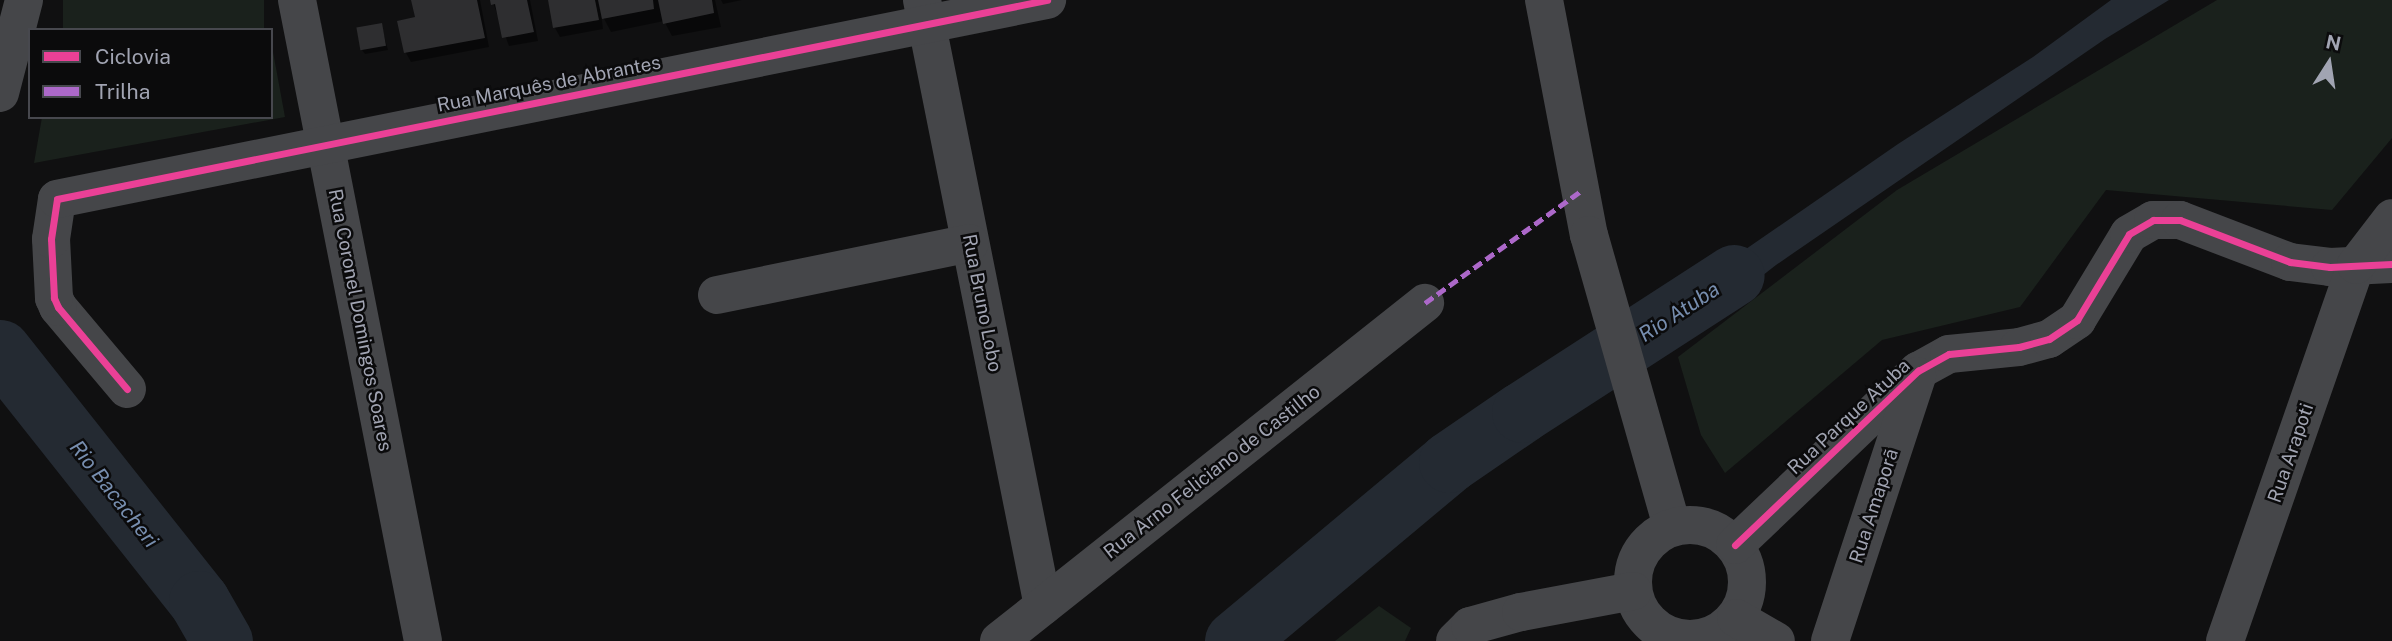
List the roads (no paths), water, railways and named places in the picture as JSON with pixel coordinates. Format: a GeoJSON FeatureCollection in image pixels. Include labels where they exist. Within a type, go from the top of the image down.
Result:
{"type":"FeatureCollection","features":[{"type":"Feature","properties":{"kind":"street"},"geometry":{"type":"LineString","coordinates":[[0,93],[24,0]]}},
{"type":"Feature","properties":{"kind":"street","name":"Rua Coronel Domingos Soares"},"geometry":{"type":"LineString","coordinates":[[297,0],[423,641]]}},
{"type":"Feature","properties":{"kind":"street","name":"Rua Marquês de Abrantes"},"geometry":{"type":"LineString","coordinates":[[127,389],[58,307],[54,298],[51,239],[57,199],[326,145],[924,12],[1047,0]]}},
{"type":"Feature","properties":{"kind":"street"},"geometry":{"type":"LineString","coordinates":[[1544,0],[1589,234],[1672,527]]}},
{"type":"Feature","properties":{"kind":"street","name":"Rua Bruno Lobo"},"geometry":{"type":"LineString","coordinates":[[924,12],[1043,606]]}},
{"type":"Feature","properties":{"kind":"street"},"geometry":{"type":"LineString","coordinates":[[2374,265],[2392,218]]}},
{"type":"Feature","properties":{"kind":"street","name":"Rua Parque Atuba"},"geometry":{"type":"LineString","coordinates":[[1735,545],[1918,371],[1949,354],[2019,347],[2049,339],[2077,320],[2129,234],[2153,220],[2180,220],[2290,262],[2330,267],[2374,265]]}},
{"type":"Feature","properties":{"kind":"street"},"geometry":{"type":"LineString","coordinates":[[717,295],[970,243]]}},
{"type":"Feature","properties":{"kind":"street","name":"Rua Arapoti"},"geometry":{"type":"LineString","coordinates":[[2225,641],[2374,265]]}},
{"type":"Feature","properties":{"kind":"street","name":"Rua Arno Feliciano de Castilho"},"geometry":{"type":"LineString","coordinates":[[999,641],[1425,303]]}},
{"type":"Feature","properties":{"kind":"street","name":"Rua Amaporã"},"geometry":{"type":"LineString","coordinates":[[1830,641],[1918,371]]}},
{"type":"Feature","properties":{"kind":"street"},"geometry":{"type":"LineString","coordinates":[[1706,526],[1735,545],[1745,562],[1748,581],[1745,600],[1736,618],[1722,630],[1705,638],[1685,639],[1667,634],[1651,624],[1639,609],[1633,591],[1633,575],[1645,546],[1657,534],[1672,527],[1706,526]]}},
{"type":"Feature","properties":{"kind":"street"},"geometry":{"type":"LineString","coordinates":[[1455,641],[1470,626],[1521,612],[1633,591]]}},
{"type":"Feature","properties":{"kind":"street"},"geometry":{"type":"LineString","coordinates":[[1736,618],[1776,641]]}},
{"type":"Feature","properties":{"kind":"water"},"geometry":{"type":"Polygon","coordinates":[[[2111,0],[2169,0],[2105,39],[1776,265],[1666,351],[1662,307],[1898,144],[2033,57],[2111,0]]]}},
{"type":"Feature","properties":{"kind":"waterway","name":"Rio Atuba"},"geometry":{"type":"LineString","coordinates":[[1235,641],[1449,462],[1734,275]]}},
{"type":"Feature","properties":{"kind":"waterway","name":"Rio Bacacheri"},"geometry":{"type":"LineString","coordinates":[[0,350],[199,601],[222,641]]}}]}
